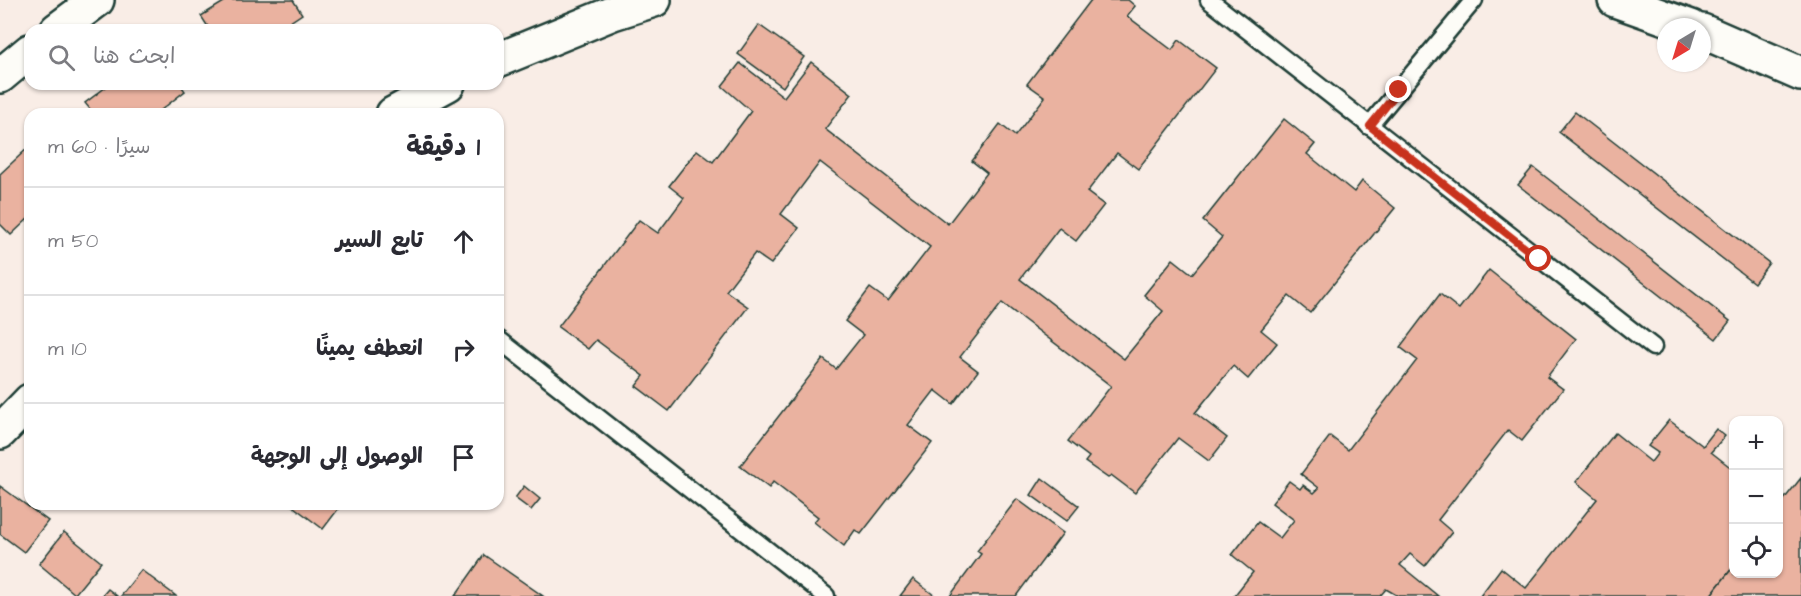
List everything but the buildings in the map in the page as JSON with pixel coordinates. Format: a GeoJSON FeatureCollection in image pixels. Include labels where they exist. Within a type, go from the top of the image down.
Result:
{"type":"FeatureCollection","features":[{"type":"Feature","properties":{"kind":"street"},"geometry":{"type":"LineString","coordinates":[[65,24],[97,0]]}},
{"type":"Feature","properties":{"kind":"street"},"geometry":{"type":"LineString","coordinates":[[504,58],[654,0]]}},
{"type":"Feature","properties":{"kind":"street"},"geometry":{"type":"LineString","coordinates":[[1615,0],[1666,18]]}},
{"type":"Feature","properties":{"kind":"street"},"geometry":{"type":"LineString","coordinates":[[1711,35],[1801,74]]}},
{"type":"Feature","properties":{"kind":"street"},"geometry":{"type":"LineString","coordinates":[[0,76],[24,56]]}},
{"type":"Feature","properties":{"kind":"street"},"geometry":{"type":"LineString","coordinates":[[404,108],[437,90]]}},
{"type":"Feature","properties":{"kind":"street"},"geometry":{"type":"LineString","coordinates":[[0,432],[24,407]]}},
{"type":"Feature","properties":{"kind":"lane"},"geometry":{"type":"LineString","coordinates":[[1209,0],[1653,347]]}},
{"type":"Feature","properties":{"kind":"lane"},"geometry":{"type":"LineString","coordinates":[[1370,126],[1474,0]]}},
{"type":"Feature","properties":{"kind":"lane"},"geometry":{"type":"LineString","coordinates":[[504,344],[826,596]]}},
{"type":"Feature","properties":{"kind":"route"},"geometry":{"type":"LineString","coordinates":[[1399,90],[1370,126],[1539,259]]}}]}
